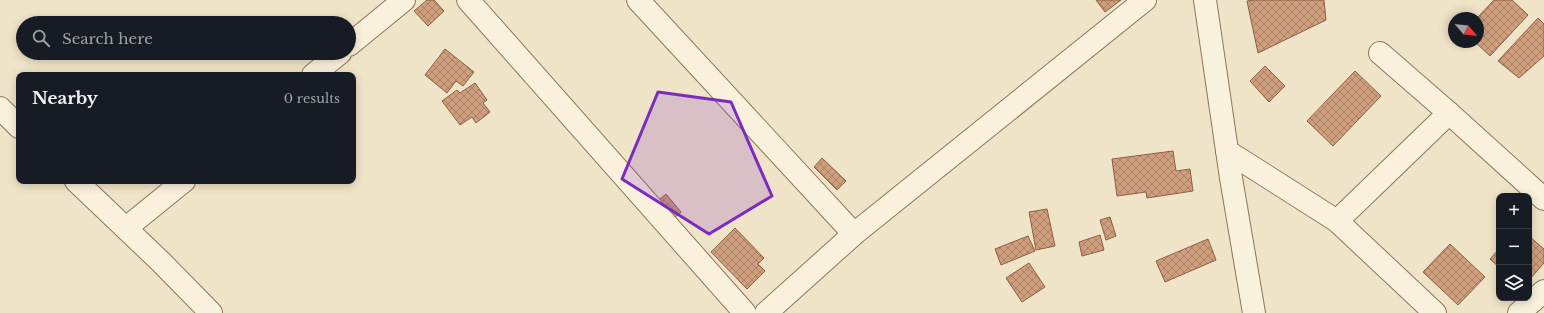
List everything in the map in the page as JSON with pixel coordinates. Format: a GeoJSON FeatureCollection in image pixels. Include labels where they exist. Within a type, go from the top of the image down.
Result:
{"type":"FeatureCollection","features":[{"type":"Feature","properties":{"kind":"street"},"geometry":{"type":"LineString","coordinates":[[356,40],[404,0]]}},
{"type":"Feature","properties":{"kind":"street"},"geometry":{"type":"LineString","coordinates":[[468,0],[746,313]]}},
{"type":"Feature","properties":{"kind":"street"},"geometry":{"type":"LineString","coordinates":[[638,0],[854,234]]}},
{"type":"Feature","properties":{"kind":"street"},"geometry":{"type":"LineString","coordinates":[[766,313],[854,234],[1145,0]]}},
{"type":"Feature","properties":{"kind":"street"},"geometry":{"type":"LineString","coordinates":[[1205,0],[1227,151],[1254,313]]}},
{"type":"Feature","properties":{"kind":"street"},"geometry":{"type":"LineString","coordinates":[[1380,53],[1544,199]]}},
{"type":"Feature","properties":{"kind":"street"},"geometry":{"type":"LineString","coordinates":[[317,72],[331,60]]}},
{"type":"Feature","properties":{"kind":"street"},"geometry":{"type":"LineString","coordinates":[[0,108],[16,124]]}},
{"type":"Feature","properties":{"kind":"street"},"geometry":{"type":"LineString","coordinates":[[1337,221],[1449,113]]}},
{"type":"Feature","properties":{"kind":"street"},"geometry":{"type":"LineString","coordinates":[[1227,151],[1337,221],[1435,313]]}},
{"type":"Feature","properties":{"kind":"street"},"geometry":{"type":"LineString","coordinates":[[79,184],[126,228],[204,311]]}},
{"type":"Feature","properties":{"kind":"street"},"geometry":{"type":"LineString","coordinates":[[126,228],[180,184]]}},
{"type":"Feature","properties":{"kind":"street"},"geometry":{"type":"LineString","coordinates":[[1519,313],[1544,291]]}},
{"type":"Feature","properties":{"kind":"highlighted area"},"geometry":{"type":"Polygon","coordinates":[[[658,92],[731,102],[772,196],[709,234],[622,179],[658,92]]]}},
{"type":"Feature","properties":{"kind":"building"},"geometry":{"type":"Polygon","coordinates":[[[427,0],[434,0],[444,11],[428,26],[414,11],[427,0]]]}},
{"type":"Feature","properties":{"kind":"building"},"geometry":{"type":"Polygon","coordinates":[[[1096,0],[1121,0],[1105,12],[1096,0]]]}},
{"type":"Feature","properties":{"kind":"building"},"geometry":{"type":"Polygon","coordinates":[[[1324,0],[1326,20],[1258,53],[1247,1],[1324,0]]]}},
{"type":"Feature","properties":{"kind":"building"},"geometry":{"type":"Polygon","coordinates":[[[1494,0],[1512,0],[1528,15],[1490,56],[1481,48],[1484,48],[1484,12],[1483,12],[1494,0]]]}},
{"type":"Feature","properties":{"kind":"building"},"geometry":{"type":"Polygon","coordinates":[[[1538,18],[1544,24],[1544,56],[1519,78],[1498,61],[1538,18]]]}},
{"type":"Feature","properties":{"kind":"building"},"geometry":{"type":"Polygon","coordinates":[[[445,49],[474,72],[463,86],[456,81],[447,93],[425,75],[445,49]]]}},
{"type":"Feature","properties":{"kind":"building"},"geometry":{"type":"Polygon","coordinates":[[[1265,66],[1285,86],[1269,102],[1250,81],[1265,66]]]}},
{"type":"Feature","properties":{"kind":"building"},"geometry":{"type":"Polygon","coordinates":[[[1355,71],[1381,96],[1333,146],[1307,121],[1355,71]]]}},
{"type":"Feature","properties":{"kind":"building"},"geometry":{"type":"Polygon","coordinates":[[[475,83],[487,100],[483,103],[490,112],[476,123],[472,117],[460,125],[442,101],[457,90],[460,93],[475,83]]]}},
{"type":"Feature","properties":{"kind":"building"},"geometry":{"type":"Polygon","coordinates":[[[1173,151],[1176,171],[1190,169],[1193,191],[1147,198],[1146,192],[1117,196],[1112,159],[1173,151]]]}},
{"type":"Feature","properties":{"kind":"building"},"geometry":{"type":"Polygon","coordinates":[[[822,158],[846,181],[837,190],[814,167],[822,158]]]}},
{"type":"Feature","properties":{"kind":"building"},"geometry":{"type":"Polygon","coordinates":[[[666,194],[681,212],[673,219],[658,201],[666,194]]]}},
{"type":"Feature","properties":{"kind":"building"},"geometry":{"type":"Polygon","coordinates":[[[1047,209],[1055,246],[1036,250],[1029,212],[1047,209]]]}},
{"type":"Feature","properties":{"kind":"building"},"geometry":{"type":"Polygon","coordinates":[[[1110,217],[1116,236],[1106,240],[1100,220],[1110,217]]]}},
{"type":"Feature","properties":{"kind":"building"},"geometry":{"type":"Polygon","coordinates":[[[735,228],[764,258],[758,264],[765,271],[747,289],[711,252],[735,228]]]}},
{"type":"Feature","properties":{"kind":"building"},"geometry":{"type":"Polygon","coordinates":[[[1100,235],[1104,250],[1082,256],[1079,242],[1100,235]]]}},
{"type":"Feature","properties":{"kind":"building"},"geometry":{"type":"Polygon","coordinates":[[[1028,236],[1035,251],[1001,265],[995,249],[1028,236]]]}},
{"type":"Feature","properties":{"kind":"building"},"geometry":{"type":"Polygon","coordinates":[[[1208,239],[1216,260],[1165,282],[1156,261],[1208,239]]]}},
{"type":"Feature","properties":{"kind":"building"},"geometry":{"type":"Polygon","coordinates":[[[1532,239],[1544,249],[1544,263],[1532,277],[1532,239]]]}},
{"type":"Feature","properties":{"kind":"building"},"geometry":{"type":"Polygon","coordinates":[[[1450,244],[1485,277],[1458,305],[1423,272],[1450,244]]]}},
{"type":"Feature","properties":{"kind":"building"},"geometry":{"type":"Polygon","coordinates":[[[1496,252],[1496,264],[1490,259],[1496,252]]]}},
{"type":"Feature","properties":{"kind":"building"},"geometry":{"type":"Polygon","coordinates":[[[1029,263],[1045,287],[1022,302],[1006,278],[1029,263]]]}}]}
